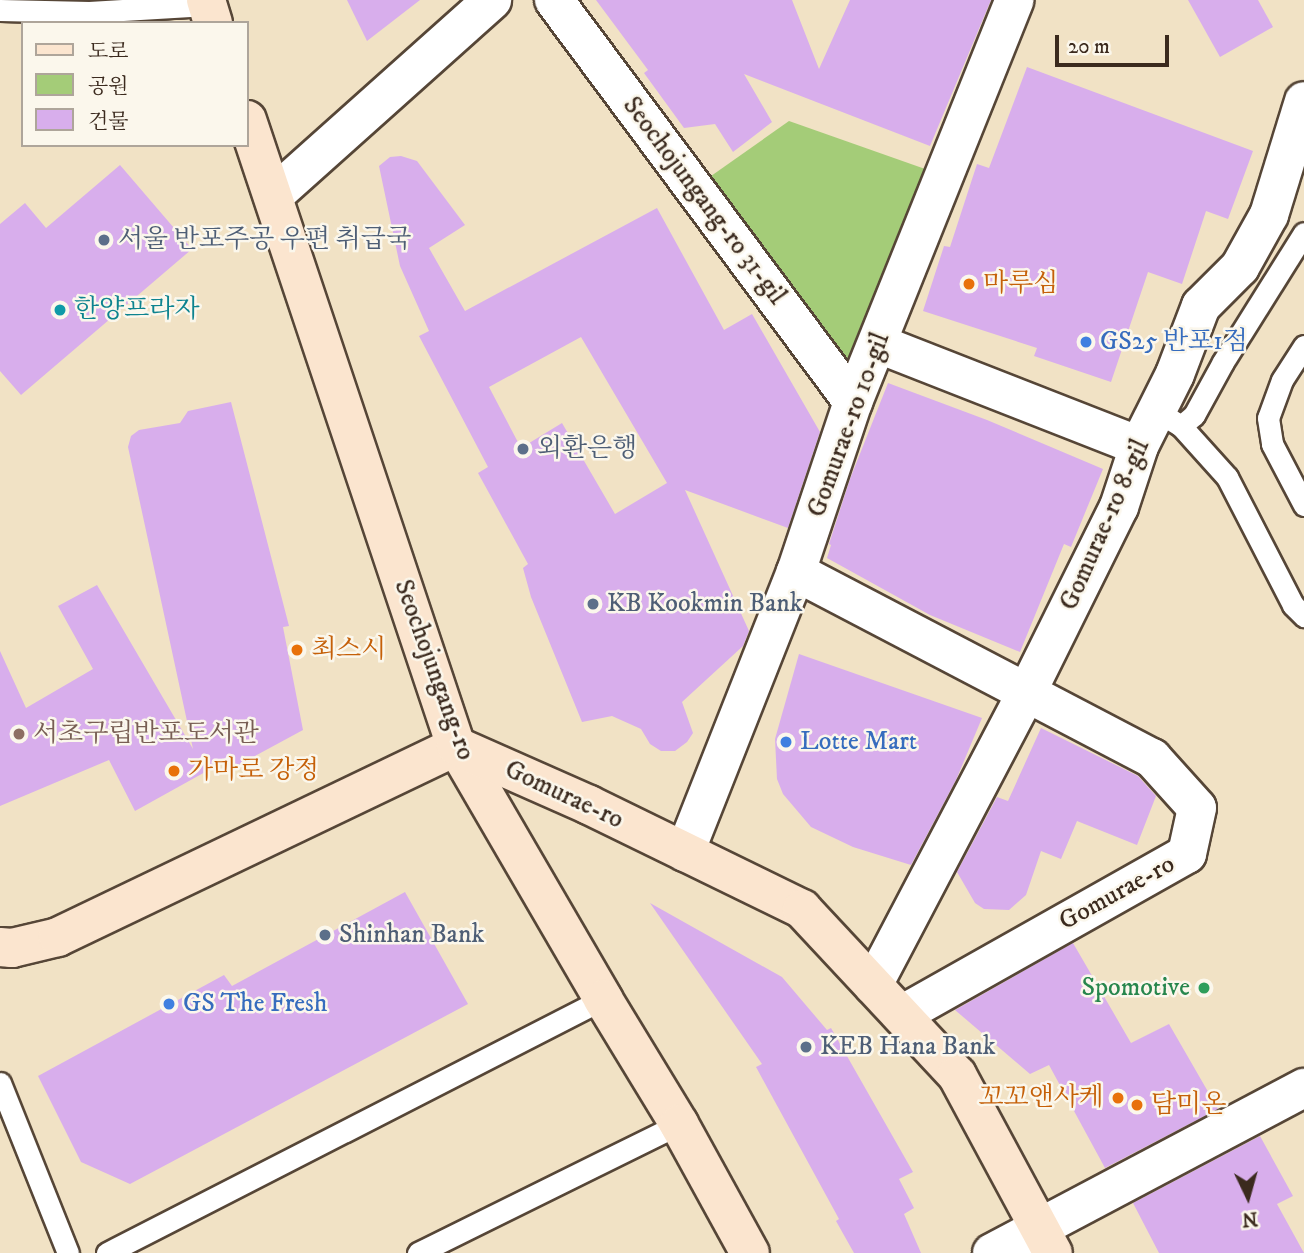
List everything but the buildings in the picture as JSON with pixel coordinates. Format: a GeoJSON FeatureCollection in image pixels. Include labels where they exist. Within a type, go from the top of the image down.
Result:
{"type":"FeatureCollection","features":[{"type":"Feature","properties":{"kind":"street"},"geometry":{"type":"LineString","coordinates":[[273,196],[492,0]]}},
{"type":"Feature","properties":{"kind":"street","name":"Seochojungang-ro 31-gil"},"geometry":{"type":"LineString","coordinates":[[554,0],[853,402]]}},
{"type":"Feature","properties":{"kind":"street","name":"Gomurae-ro 10-gil"},"geometry":{"type":"LineString","coordinates":[[685,852],[796,572],[853,402],[879,344],[1015,0]]}},
{"type":"Feature","properties":{"kind":"street","name":"Gomurae-ro 8-gil"},"geometry":{"type":"LineString","coordinates":[[873,985],[1027,692],[1119,507],[1139,446],[1169,418],[1201,306],[1240,267],[1269,215],[1304,101]]}},
{"type":"Feature","properties":{"kind":"street","name":"Seochojungang-ro"},"geometry":{"type":"LineString","coordinates":[[248,123],[456,746],[679,1124],[750,1253]]}},
{"type":"Feature","properties":{"kind":"street"},"geometry":{"type":"LineString","coordinates":[[879,344],[1139,446]]}},
{"type":"Feature","properties":{"kind":"street"},"geometry":{"type":"LineString","coordinates":[[796,572],[1027,692]]}},
{"type":"Feature","properties":{"kind":"street","name":"Gomurae-ro"},"geometry":{"type":"LineString","coordinates":[[901,1015],[1187,854],[1197,808],[1152,758],[1027,692]]}},
{"type":"Feature","properties":{"kind":"street"},"geometry":{"type":"LineString","coordinates":[[0,947],[58,937],[456,746]]}},
{"type":"Feature","properties":{"kind":"street","name":"Gomurae-ro"},"geometry":{"type":"LineString","coordinates":[[456,746],[802,909],[957,1075],[1046,1240]]}},
{"type":"Feature","properties":{"kind":"street"},"geometry":{"type":"LineString","coordinates":[[992,1253],[1046,1240],[1304,1088]]}},
{"type":"Feature","properties":{"kind":"lane"},"geometry":{"type":"LineString","coordinates":[[0,10],[89,12],[209,9]]}},
{"type":"Feature","properties":{"kind":"lane"},"geometry":{"type":"LineString","coordinates":[[1169,418],[1194,415],[1223,362],[1304,233]]}},
{"type":"Feature","properties":{"kind":"lane"},"geometry":{"type":"LineString","coordinates":[[1304,346],[1282,380],[1268,418],[1272,444],[1304,505]]}},
{"type":"Feature","properties":{"kind":"lane"},"geometry":{"type":"LineString","coordinates":[[1169,418],[1227,477],[1293,605],[1304,616]]}},
{"type":"Feature","properties":{"kind":"lane"},"geometry":{"type":"LineString","coordinates":[[107,1253],[603,999]]}},
{"type":"Feature","properties":{"kind":"lane"},"geometry":{"type":"LineString","coordinates":[[0,1083],[68,1253]]}},
{"type":"Feature","properties":{"kind":"lane"},"geometry":{"type":"LineString","coordinates":[[418,1253],[679,1124]]}},
{"type":"Feature","properties":{"kind":"green space"},"geometry":{"type":"Polygon","coordinates":[[[789,121],[945,176],[853,402],[694,188],[789,121]]]}},
{"type":"Feature","properties":{"kind":"place","name":"서울 반포주공 우편 취급국"},"geometry":{"type":"Point","coordinates":[104,240]}},
{"type":"Feature","properties":{"kind":"place","name":"마루심"},"geometry":{"type":"Point","coordinates":[969,284]}},
{"type":"Feature","properties":{"kind":"place","name":"한양프라자"},"geometry":{"type":"Point","coordinates":[60,310]}},
{"type":"Feature","properties":{"kind":"place","name":"GS25 반포1점"},"geometry":{"type":"Point","coordinates":[1086,342]}},
{"type":"Feature","properties":{"kind":"place","name":"외환은행"},"geometry":{"type":"Point","coordinates":[523,449]}},
{"type":"Feature","properties":{"kind":"place","name":"KB Kookmin Bank"},"geometry":{"type":"Point","coordinates":[593,604]}},
{"type":"Feature","properties":{"kind":"place","name":"최스시"},"geometry":{"type":"Point","coordinates":[297,650]}},
{"type":"Feature","properties":{"kind":"place","name":"서초구립반포도서관"},"geometry":{"type":"Point","coordinates":[19,734]}},
{"type":"Feature","properties":{"kind":"place","name":"Lotte Mart"},"geometry":{"type":"Point","coordinates":[786,742]}},
{"type":"Feature","properties":{"kind":"place","name":"가마로 강정"},"geometry":{"type":"Point","coordinates":[174,771]}},
{"type":"Feature","properties":{"kind":"place","name":"Shinhan Bank"},"geometry":{"type":"Point","coordinates":[325,935]}},
{"type":"Feature","properties":{"kind":"place","name":"Spomotive"},"geometry":{"type":"Point","coordinates":[1204,988]}},
{"type":"Feature","properties":{"kind":"place","name":"GS The Fresh"},"geometry":{"type":"Point","coordinates":[169,1004]}},
{"type":"Feature","properties":{"kind":"place","name":"KEB Hana Bank"},"geometry":{"type":"Point","coordinates":[806,1047]}},
{"type":"Feature","properties":{"kind":"place","name":"꼬꼬앤사케"},"geometry":{"type":"Point","coordinates":[1118,1098]}},
{"type":"Feature","properties":{"kind":"place","name":"담미온"},"geometry":{"type":"Point","coordinates":[1137,1105]}}]}
